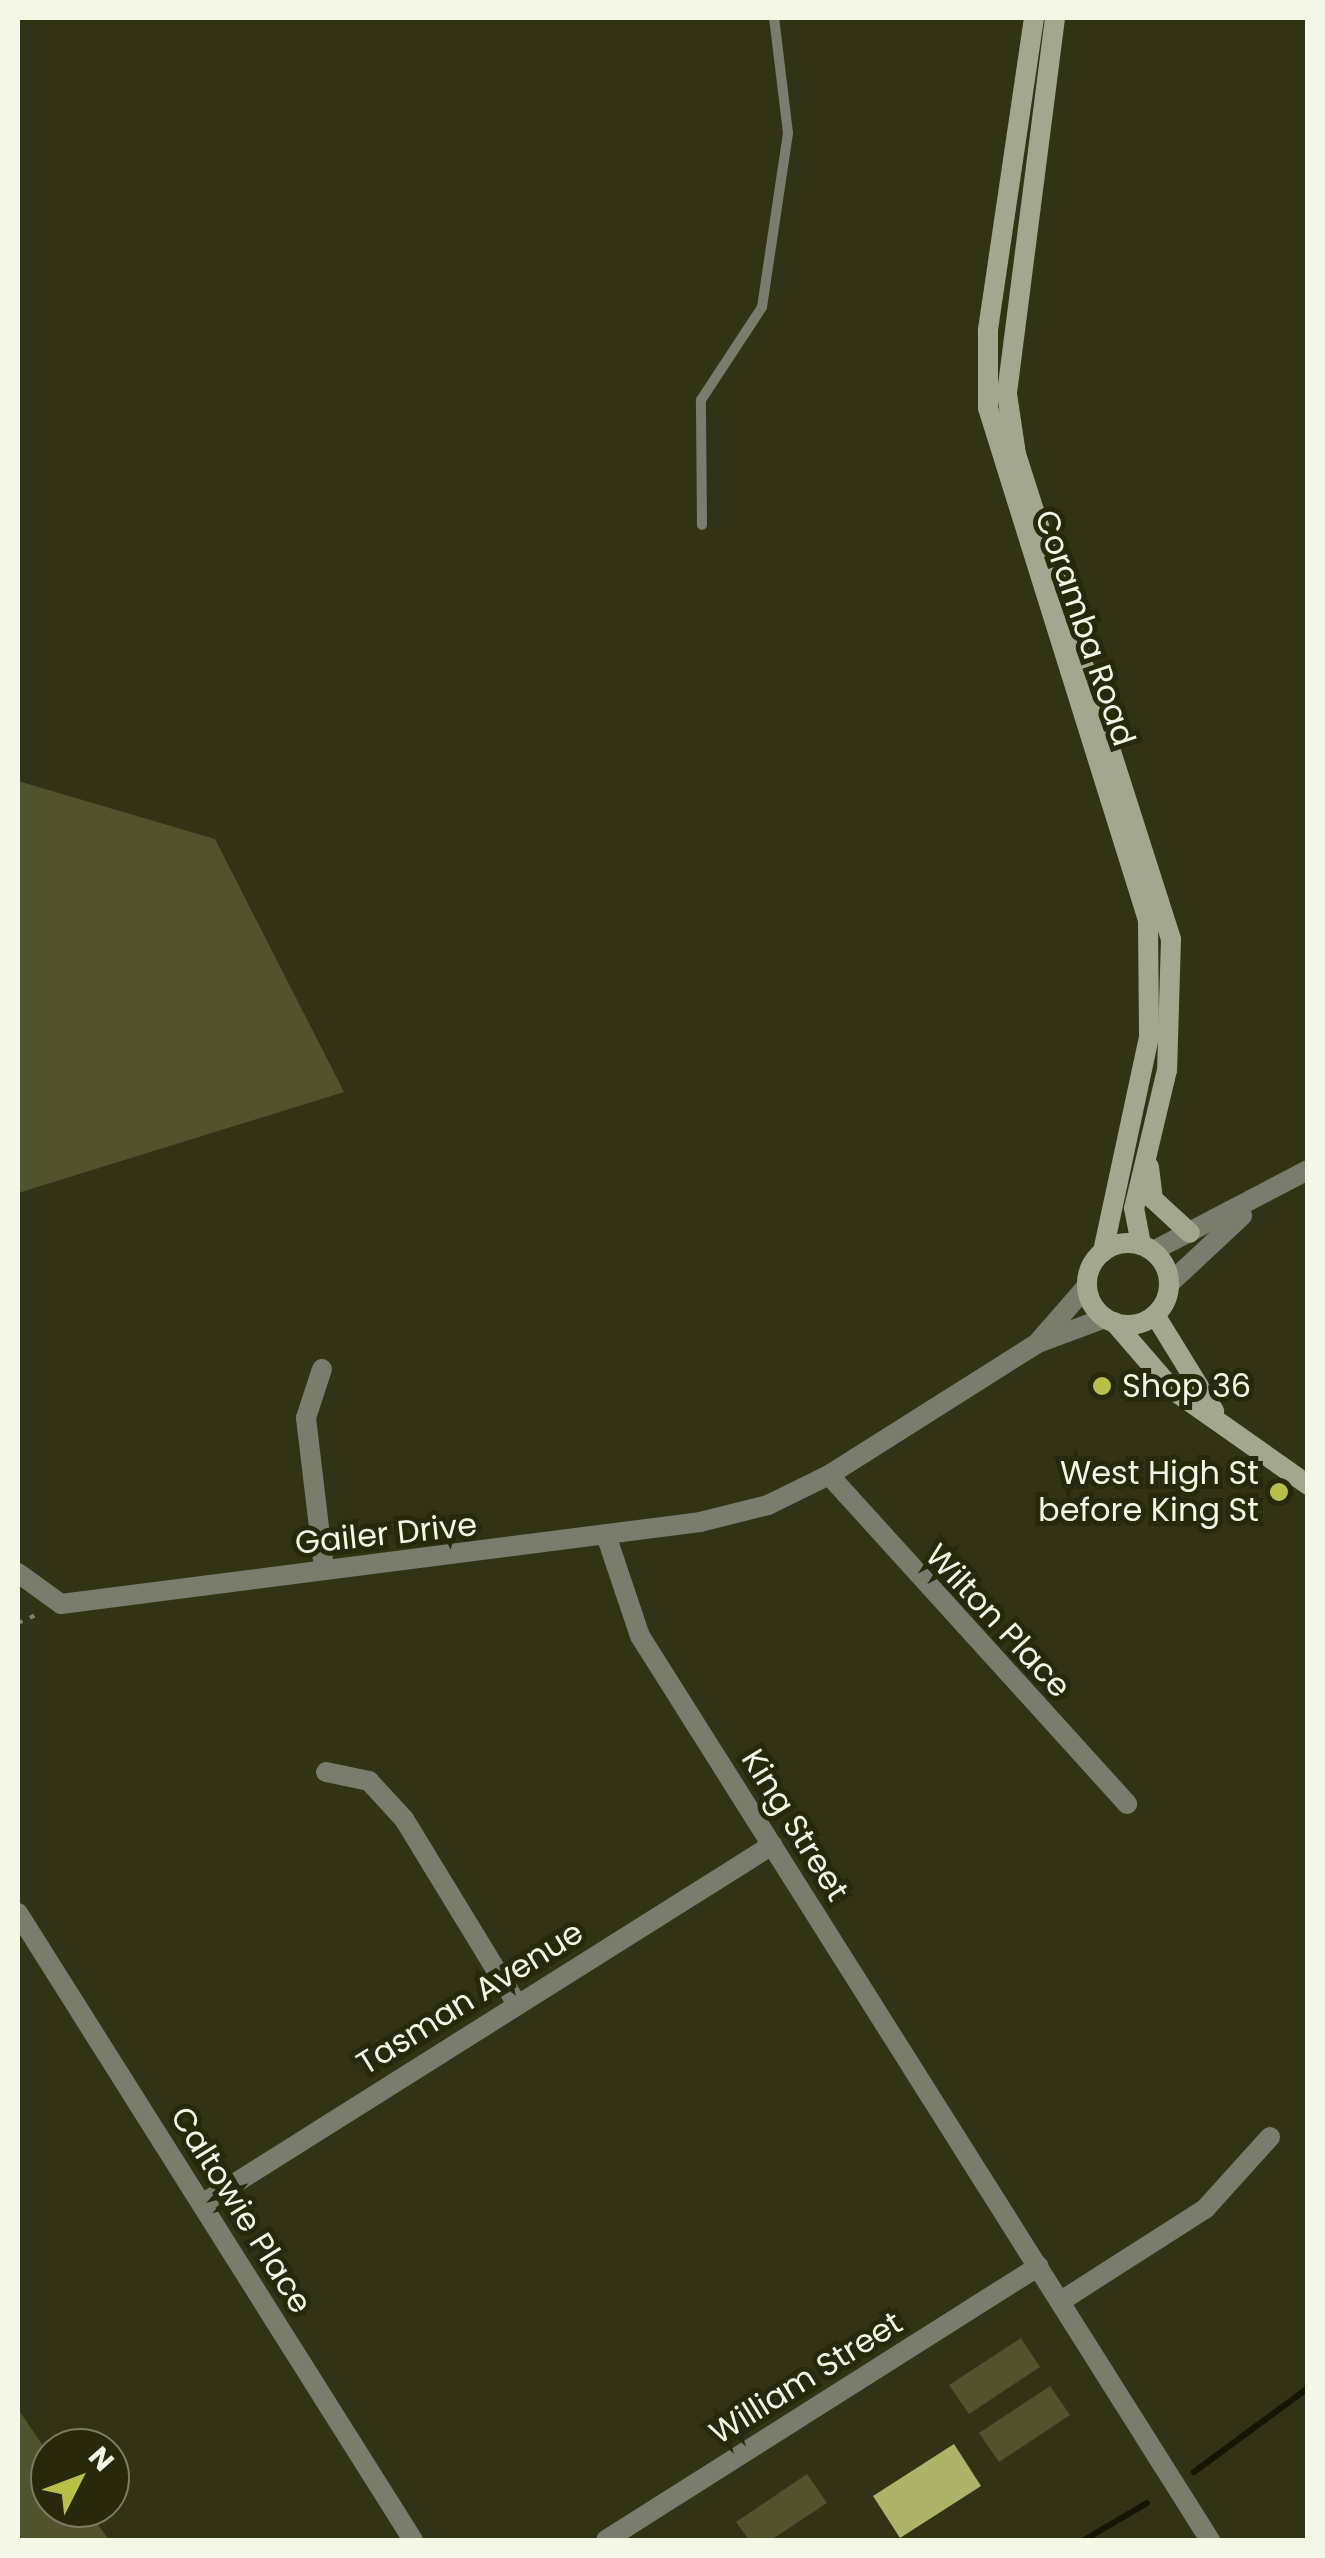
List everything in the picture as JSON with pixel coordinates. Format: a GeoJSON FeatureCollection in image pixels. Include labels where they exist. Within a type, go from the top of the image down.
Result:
{"type":"FeatureCollection","features":[{"type":"Feature","properties":{"kind":"main road","name":"Coramba Road"},"geometry":{"type":"LineString","coordinates":[[1034,18],[988,331],[988,408],[1148,920],[1149,1037],[1102,1252]]}},
{"type":"Feature","properties":{"kind":"main road","name":"Coramba Road"},"geometry":{"type":"LineString","coordinates":[[1055,18],[1008,342],[1009,422],[1166,911],[1174,1001],[1149,1165],[1134,1208],[1146,1248]]}},
{"type":"Feature","properties":{"kind":"main road"},"geometry":{"type":"LineString","coordinates":[[1149,1165],[1153,1199],[1190,1234]]}},
{"type":"Feature","properties":{"kind":"main road"},"geometry":{"type":"LineString","coordinates":[[1154,1316],[1169,1284],[1146,1248],[1102,1252],[1088,1286],[1110,1320],[1173,1390],[1216,1414],[1308,1485]]}},
{"type":"Feature","properties":{"kind":"main road"},"geometry":{"type":"LineString","coordinates":[[1110,1320],[1154,1316]]}},
{"type":"Feature","properties":{"kind":"main road"},"geometry":{"type":"LineString","coordinates":[[1154,1316],[1216,1414]]}},
{"type":"Feature","properties":{"kind":"street"},"geometry":{"type":"LineString","coordinates":[[1146,1248],[1190,1234],[1267,1196],[1308,1170]]}},
{"type":"Feature","properties":{"kind":"street"},"geometry":{"type":"LineString","coordinates":[[1169,1284],[1267,1196]]}},
{"type":"Feature","properties":{"kind":"street"},"geometry":{"type":"LineString","coordinates":[[1038,1343],[1088,1286]]}},
{"type":"Feature","properties":{"kind":"street"},"geometry":{"type":"LineString","coordinates":[[607,1538],[768,1505],[828,1476],[1038,1343],[1110,1320]]}},
{"type":"Feature","properties":{"kind":"street"},"geometry":{"type":"LineString","coordinates":[[322,1369],[306,1418],[324,1569]]}},
{"type":"Feature","properties":{"kind":"street","name":"Wilton Place"},"geometry":{"type":"LineString","coordinates":[[828,1476],[1128,1804]]}},
{"type":"Feature","properties":{"kind":"street","name":"Gailer Drive"},"geometry":{"type":"LineString","coordinates":[[18,1572],[60,1604],[324,1569],[607,1538]]}},
{"type":"Feature","properties":{"kind":"street","name":"King Street"},"geometry":{"type":"LineString","coordinates":[[607,1538],[640,1636],[1210,2540]]}},
{"type":"Feature","properties":{"kind":"street"},"geometry":{"type":"LineString","coordinates":[[326,1772],[370,1781],[404,1819],[517,2004]]}},
{"type":"Feature","properties":{"kind":"street","name":"Tasman Avenue"},"geometry":{"type":"LineString","coordinates":[[202,2204],[772,1845]]}},
{"type":"Feature","properties":{"kind":"street","name":"Caltowie Place"},"geometry":{"type":"LineString","coordinates":[[18,1913],[412,2540]]}},
{"type":"Feature","properties":{"kind":"street"},"geometry":{"type":"LineString","coordinates":[[1061,2301],[1205,2209],[1270,2137]]}},
{"type":"Feature","properties":{"kind":"street","name":"William Street"},"geometry":{"type":"LineString","coordinates":[[606,2540],[1038,2266]]}},
{"type":"Feature","properties":{"kind":"lane"},"geometry":{"type":"LineString","coordinates":[[702,525],[701,400],[762,306],[788,133],[774,18]]}},
{"type":"Feature","properties":{"kind":"green space"},"geometry":{"type":"Polygon","coordinates":[[[18,781],[215,839],[344,1092],[18,1193],[18,781]]]}},
{"type":"Feature","properties":{"kind":"green space"},"geometry":{"type":"Polygon","coordinates":[[[1021,2338],[1040,2367],[969,2414],[949,2385],[1021,2338]]]}},
{"type":"Feature","properties":{"kind":"green space"},"geometry":{"type":"Polygon","coordinates":[[[1050,2386],[1070,2415],[999,2462],[979,2433],[1050,2386]]]}},
{"type":"Feature","properties":{"kind":"green space"},"geometry":{"type":"Polygon","coordinates":[[[18,2409],[31,2428],[30,2528],[100,2528],[109,2540],[18,2540],[18,2409]]]}},
{"type":"Feature","properties":{"kind":"green space"},"geometry":{"type":"Polygon","coordinates":[[[807,2474],[827,2503],[771,2540],[749,2540],[736,2522],[807,2474]]]}},
{"type":"Feature","properties":{"kind":"building"},"geometry":{"type":"Polygon","coordinates":[[[954,2444],[981,2486],[900,2538],[873,2496],[954,2444]]]}},
{"type":"Feature","properties":{"kind":"waterway"},"geometry":{"type":"LineString","coordinates":[[1194,2472],[1308,2388]]}},
{"type":"Feature","properties":{"kind":"waterway"},"geometry":{"type":"LineString","coordinates":[[1084,2540],[1147,2503]]}},
{"type":"Feature","properties":{"kind":"place","name":"Shop 36"},"geometry":{"type":"Point","coordinates":[1102,1386]}},
{"type":"Feature","properties":{"kind":"place","name":"West High St before King St"},"geometry":{"type":"Point","coordinates":[1279,1492]}}]}
